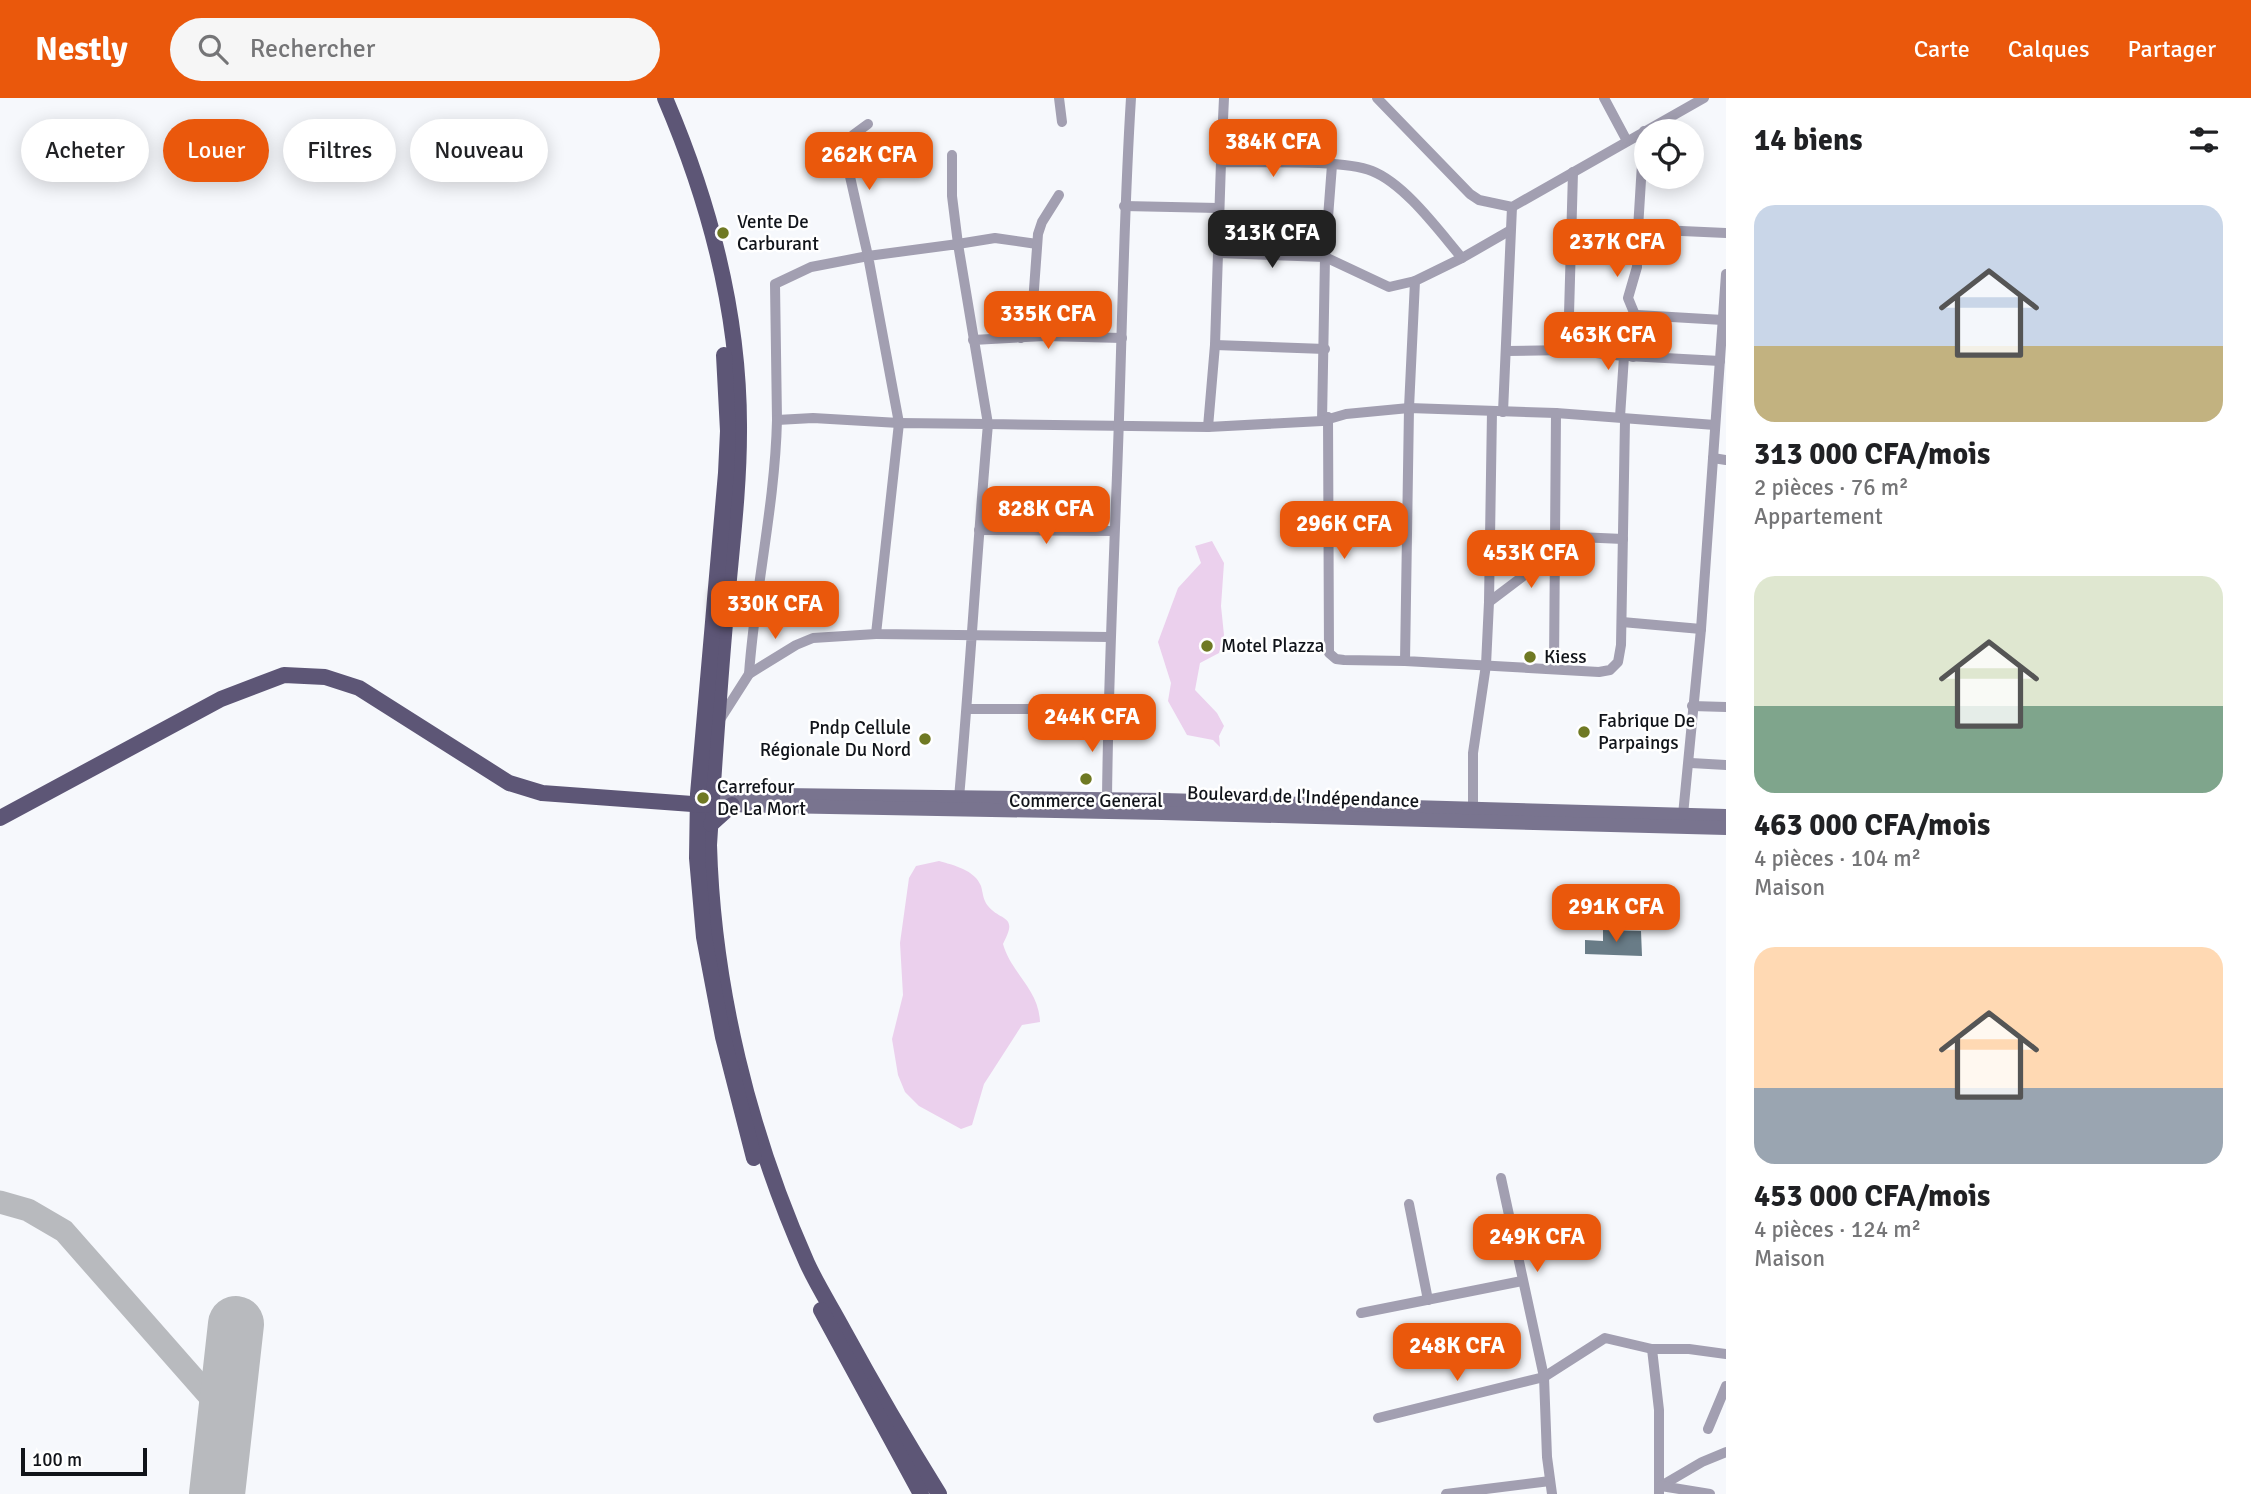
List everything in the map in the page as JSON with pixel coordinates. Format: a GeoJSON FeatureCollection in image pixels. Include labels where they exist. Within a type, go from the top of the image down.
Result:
{"type":"FeatureCollection","features":[{"type":"Feature","properties":{"kind":"main road"},"geometry":{"type":"LineString","coordinates":[[653,98],[680,161],[702,223],[716,296],[724,361],[728,431],[705,800],[710,824],[712,902],[721,968],[740,1065],[764,1153],[808,1264],[896,1426],[939,1494]]}},
{"type":"Feature","properties":{"kind":"main road"},"geometry":{"type":"LineString","coordinates":[[665,98],[711,220],[735,360],[739,431],[737,486],[717,723],[697,858],[704,937],[730,1072],[754,1157],[789,1246],[921,1494]]}},
{"type":"Feature","properties":{"kind":"main road"},"geometry":{"type":"LineString","coordinates":[[0,818],[221,699],[284,675],[326,677],[359,688],[509,783],[542,793],[662,800],[685,794],[705,800]]}},
{"type":"Feature","properties":{"kind":"main road","name":"Boulevard de l'Indépendance"},"geometry":{"type":"LineString","coordinates":[[705,800],[1107,800],[1726,816]]}},
{"type":"Feature","properties":{"kind":"main road","name":"Boulevard de l'Indépendance"},"geometry":{"type":"LineString","coordinates":[[705,800],[732,806],[1162,813],[1726,828]]}},
{"type":"Feature","properties":{"kind":"main road"},"geometry":{"type":"LineString","coordinates":[[710,824],[732,806]]}},
{"type":"Feature","properties":{"kind":"street"},"geometry":{"type":"LineString","coordinates":[[1059,98],[1062,122]]}},
{"type":"Feature","properties":{"kind":"street"},"geometry":{"type":"LineString","coordinates":[[1107,800],[1109,637],[1122,338],[1124,206],[1131,98]]}},
{"type":"Feature","properties":{"kind":"street"},"geometry":{"type":"LineString","coordinates":[[1208,427],[1215,345],[1224,98]]}},
{"type":"Feature","properties":{"kind":"street"},"geometry":{"type":"LineString","coordinates":[[1377,98],[1470,194],[1479,200],[1512,207],[1634,137]]}},
{"type":"Feature","properties":{"kind":"street"},"geometry":{"type":"LineString","coordinates":[[1604,98],[1627,141]]}},
{"type":"Feature","properties":{"kind":"street"},"geometry":{"type":"LineString","coordinates":[[1666,119],[1704,98]]}},
{"type":"Feature","properties":{"kind":"street"},"geometry":{"type":"LineString","coordinates":[[868,124],[853,135],[846,159],[868,256],[899,423],[876,634]]}},
{"type":"Feature","properties":{"kind":"street"},"geometry":{"type":"LineString","coordinates":[[952,155],[952,196],[958,244],[988,424],[959,798]]}},
{"type":"Feature","properties":{"kind":"street"},"geometry":{"type":"LineString","coordinates":[[1221,162],[1332,165],[1371,170],[1384,177],[1418,208],[1462,258]]}},
{"type":"Feature","properties":{"kind":"street"},"geometry":{"type":"LineString","coordinates":[[1332,165],[1325,257],[1328,653],[1336,659],[1344,660],[1486,664],[1599,672],[1609,670],[1618,662],[1622,622],[1623,419],[1628,356],[1640,327],[1628,298],[1637,267],[1641,189]]}},
{"type":"Feature","properties":{"kind":"street"},"geometry":{"type":"LineString","coordinates":[[1569,350],[1573,172]]}},
{"type":"Feature","properties":{"kind":"street"},"geometry":{"type":"LineString","coordinates":[[1021,338],[1032,317],[1037,244],[1042,222],[1059,195]]}},
{"type":"Feature","properties":{"kind":"street"},"geometry":{"type":"LineString","coordinates":[[1124,206],[1219,208]]}},
{"type":"Feature","properties":{"kind":"street"},"geometry":{"type":"LineString","coordinates":[[1473,809],[1473,753],[1486,664],[1498,411],[1507,351],[1509,231],[1512,207]]}},
{"type":"Feature","properties":{"kind":"street"},"geometry":{"type":"LineString","coordinates":[[1639,229],[1726,233]]}},
{"type":"Feature","properties":{"kind":"street"},"geometry":{"type":"LineString","coordinates":[[1219,253],[1325,257],[1388,287],[1415,281],[1509,231]]}},
{"type":"Feature","properties":{"kind":"street"},"geometry":{"type":"LineString","coordinates":[[717,723],[749,674],[776,460],[775,284],[811,267],[868,256],[995,238],[1037,244]]}},
{"type":"Feature","properties":{"kind":"street"},"geometry":{"type":"LineString","coordinates":[[1683,815],[1701,629],[1726,274]]}},
{"type":"Feature","properties":{"kind":"street"},"geometry":{"type":"LineString","coordinates":[[1405,661],[1409,408],[1415,281]]}},
{"type":"Feature","properties":{"kind":"street"},"geometry":{"type":"LineString","coordinates":[[1637,315],[1724,313]]}},
{"type":"Feature","properties":{"kind":"street"},"geometry":{"type":"LineString","coordinates":[[973,340],[1122,338]]}},
{"type":"Feature","properties":{"kind":"street"},"geometry":{"type":"LineString","coordinates":[[1215,345],[1325,349]]}},
{"type":"Feature","properties":{"kind":"street"},"geometry":{"type":"LineString","coordinates":[[1507,351],[1569,350],[1720,361]]}},
{"type":"Feature","properties":{"kind":"street"},"geometry":{"type":"LineString","coordinates":[[777,420],[813,418],[899,423],[1208,427],[1325,419],[1409,408],[1556,414],[1715,425]]}},
{"type":"Feature","properties":{"kind":"street"},"geometry":{"type":"LineString","coordinates":[[1554,668],[1556,414]]}},
{"type":"Feature","properties":{"kind":"street"},"geometry":{"type":"LineString","coordinates":[[1713,458],[1726,460]]}},
{"type":"Feature","properties":{"kind":"street"},"geometry":{"type":"LineString","coordinates":[[979,530],[1114,531]]}},
{"type":"Feature","properties":{"kind":"street"},"geometry":{"type":"LineString","coordinates":[[1555,536],[1623,539]]}},
{"type":"Feature","properties":{"kind":"street"},"geometry":{"type":"LineString","coordinates":[[1489,602],[1555,552]]}},
{"type":"Feature","properties":{"kind":"street"},"geometry":{"type":"LineString","coordinates":[[1622,622],[1701,629]]}},
{"type":"Feature","properties":{"kind":"street"},"geometry":{"type":"LineString","coordinates":[[749,674],[813,638],[876,634],[1109,637]]}},
{"type":"Feature","properties":{"kind":"street"},"geometry":{"type":"LineString","coordinates":[[1692,706],[1726,707]]}},
{"type":"Feature","properties":{"kind":"street"},"geometry":{"type":"LineString","coordinates":[[967,709],[1108,709]]}},
{"type":"Feature","properties":{"kind":"street"},"geometry":{"type":"LineString","coordinates":[[1691,762],[1726,765]]}},
{"type":"Feature","properties":{"kind":"street"},"geometry":{"type":"LineString","coordinates":[[1501,1178],[1544,1377],[1552,1494]]}},
{"type":"Feature","properties":{"kind":"street"},"geometry":{"type":"LineString","coordinates":[[1409,1204],[1428,1300]]}},
{"type":"Feature","properties":{"kind":"street"},"geometry":{"type":"LineString","coordinates":[[1361,1313],[1522,1281]]}},
{"type":"Feature","properties":{"kind":"street"},"geometry":{"type":"LineString","coordinates":[[1378,1418],[1544,1377],[1605,1338],[1652,1349],[1726,1354]]}},
{"type":"Feature","properties":{"kind":"street"},"geometry":{"type":"LineString","coordinates":[[1652,1349],[1659,1410],[1660,1490]]}},
{"type":"Feature","properties":{"kind":"street"},"geometry":{"type":"LineString","coordinates":[[1708,1429],[1726,1386]]}},
{"type":"Feature","properties":{"kind":"street"},"geometry":{"type":"LineString","coordinates":[[1660,1490],[1702,1462],[1726,1452]]}},
{"type":"Feature","properties":{"kind":"street"},"geometry":{"type":"LineString","coordinates":[[1446,1494],[1550,1481]]}},
{"type":"Feature","properties":{"kind":"street"},"geometry":{"type":"LineString","coordinates":[[1660,1490],[1710,1494]]}},
{"type":"Feature","properties":{"kind":"shaded area"},"geometry":{"type":"Polygon","coordinates":[[[1212,541],[1224,563],[1221,606],[1224,635],[1219,653],[1200,663],[1195,690],[1217,713],[1224,726],[1219,736],[1220,747],[1213,740],[1187,735],[1168,701],[1171,683],[1158,642],[1178,588],[1201,563],[1195,546],[1212,541]]]}},
{"type":"Feature","properties":{"kind":"shaded area"},"geometry":{"type":"Polygon","coordinates":[[[939,861],[963,869],[974,876],[981,886],[988,906],[1009,923],[1003,944],[1012,964],[1035,1000],[1040,1022],[1022,1025],[984,1084],[972,1125],[961,1129],[919,1106],[905,1092],[898,1075],[892,1039],[903,995],[900,943],[909,878],[916,866],[939,861]]]}},
{"type":"Feature","properties":{"kind":"building"},"geometry":{"type":"Polygon","coordinates":[[[1603,930],[1641,931],[1642,956],[1585,954],[1585,940],[1603,941],[1603,930]]]}},
{"type":"Feature","properties":{"kind":"taxiway"},"geometry":{"type":"LineString","coordinates":[[0,1202],[28,1210],[64,1231],[226,1415]]}},
{"type":"Feature","properties":{"kind":"runway"},"geometry":{"type":"LineString","coordinates":[[217,1494],[236,1324]]}},
{"type":"Feature","properties":{"kind":"place","name":"Vente De Carburant"},"geometry":{"type":"Point","coordinates":[723,233]}},
{"type":"Feature","properties":{"kind":"place","name":"Motel Plazza"},"geometry":{"type":"Point","coordinates":[1207,646]}},
{"type":"Feature","properties":{"kind":"place","name":"Kiess"},"geometry":{"type":"Point","coordinates":[1530,657]}},
{"type":"Feature","properties":{"kind":"place","name":"Fabrique De Parpaings"},"geometry":{"type":"Point","coordinates":[1584,732]}},
{"type":"Feature","properties":{"kind":"place","name":"Pndp Cellule Régionale Du Nord"},"geometry":{"type":"Point","coordinates":[925,739]}},
{"type":"Feature","properties":{"kind":"place","name":"Commerce General"},"geometry":{"type":"Point","coordinates":[1086,779]}},
{"type":"Feature","properties":{"kind":"place","name":"Carrefour De La Mort"},"geometry":{"type":"Point","coordinates":[703,798]}}]}
